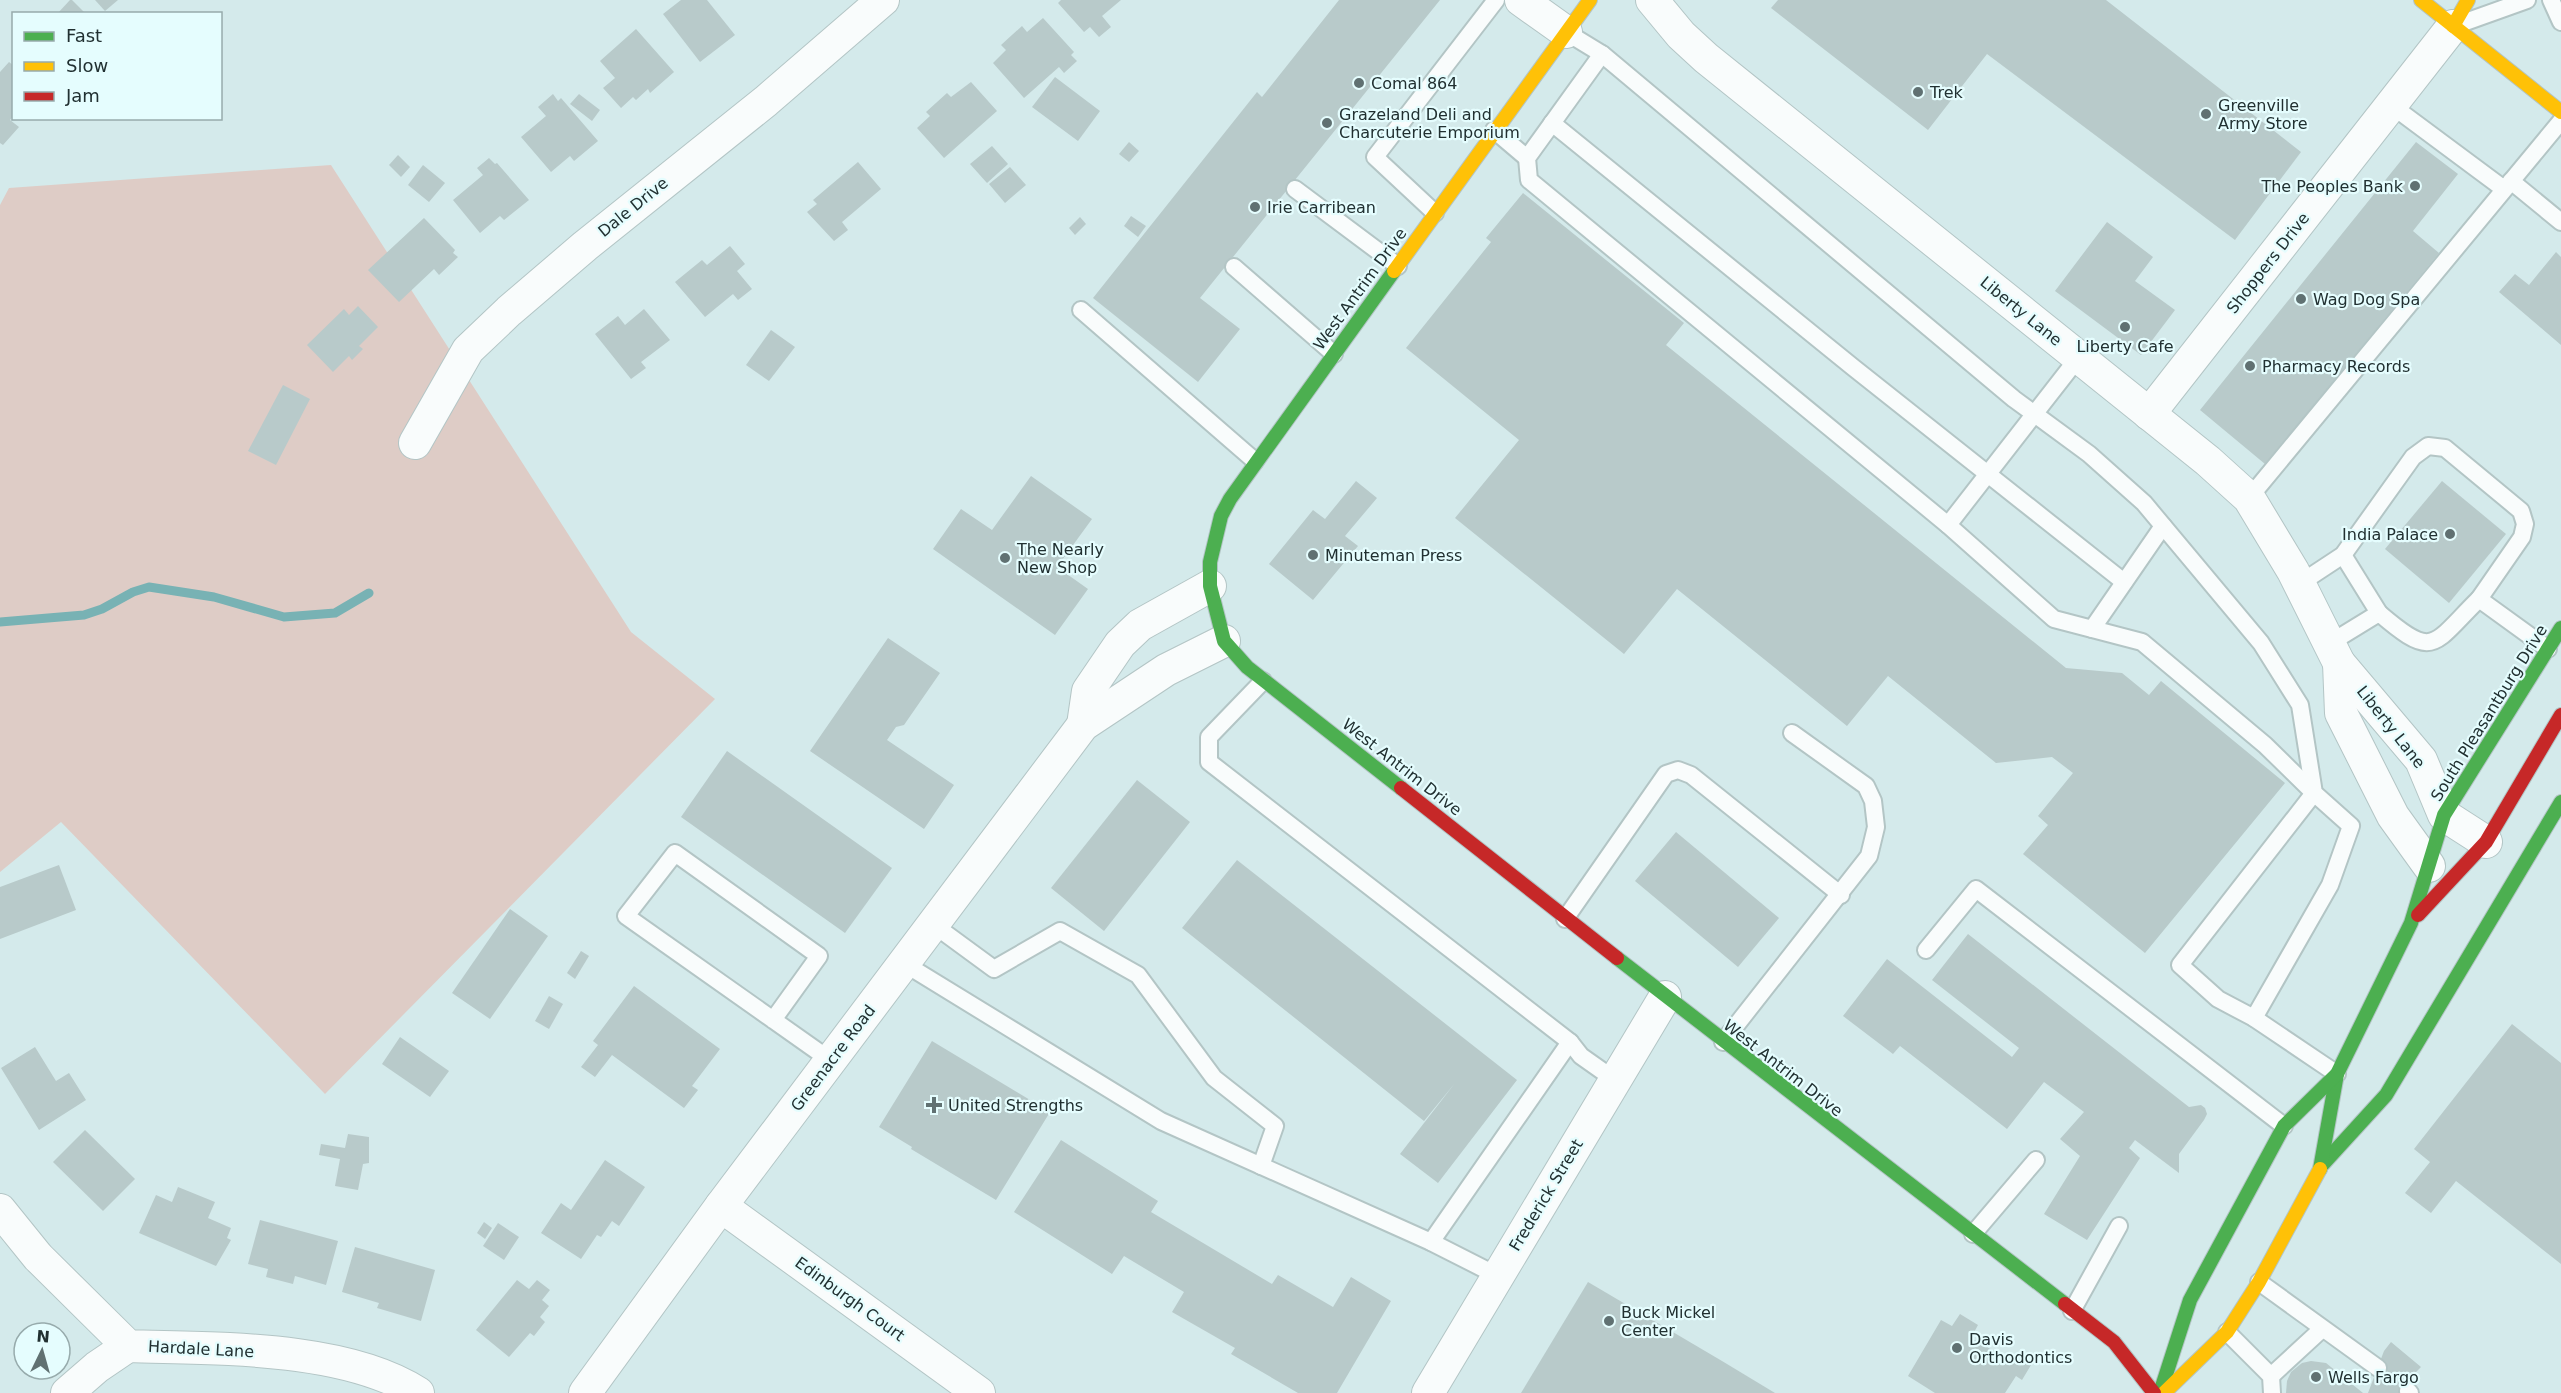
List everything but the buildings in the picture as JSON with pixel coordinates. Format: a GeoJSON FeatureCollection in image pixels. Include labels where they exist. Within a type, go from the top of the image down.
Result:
{"type":"FeatureCollection","features":[{"type":"Feature","properties":{"kind":"main road","name":"West Antrim Drive"},"geometry":{"type":"LineString","coordinates":[[1590,0],[1256,461],[1221,516],[1210,562],[1210,586],[1224,641],[1263,681],[1385,774],[1565,919],[2114,1342],[2154,1393]]}},
{"type":"Feature","properties":{"kind":"main road"},"geometry":{"type":"LineString","coordinates":[[2421,0],[2461,13],[2561,112]]}},
{"type":"Feature","properties":{"kind":"main road","name":"South Pleasantburg Drive"},"geometry":{"type":"LineString","coordinates":[[2411,923],[2444,815],[2561,628]]}},
{"type":"Feature","properties":{"kind":"main road"},"geometry":{"type":"LineString","coordinates":[[2323,1164],[2337,1074],[2411,923],[2486,842],[2561,716]]}},
{"type":"Feature","properties":{"kind":"main road"},"geometry":{"type":"LineString","coordinates":[[2162,1393],[2227,1332],[2259,1282],[2323,1164],[2386,1095],[2561,802]]}},
{"type":"Feature","properties":{"kind":"main road"},"geometry":{"type":"LineString","coordinates":[[2162,1393],[2190,1300],[2284,1126],[2337,1074]]}},
{"type":"Feature","properties":{"kind":"street","name":"Dale Drive"},"geometry":{"type":"LineString","coordinates":[[415,443],[468,350],[509,311],[585,246],[766,101],[883,0]]}},
{"type":"Feature","properties":{"kind":"street"},"geometry":{"type":"LineString","coordinates":[[1521,0],[1566,32]]}},
{"type":"Feature","properties":{"kind":"street","name":"Liberty Lane"},"geometry":{"type":"LineString","coordinates":[[1652,0],[1681,35],[1706,58],[2250,498],[2335,653],[2421,760],[2444,815]]}},
{"type":"Feature","properties":{"kind":"street","name":"Shoppers Drive"},"geometry":{"type":"LineString","coordinates":[[2149,414],[2461,13]]}},
{"type":"Feature","properties":{"kind":"street","name":"Greenacre Road"},"geometry":{"type":"LineString","coordinates":[[1083,725],[1088,691],[1120,644],[1140,625],[1210,586]]}},
{"type":"Feature","properties":{"kind":"street","name":"Greenacre Road"},"geometry":{"type":"LineString","coordinates":[[585,1393],[721,1206],[1083,725],[1166,670],[1224,641]]}},
{"type":"Feature","properties":{"kind":"street","name":"Liberty Lane"},"geometry":{"type":"LineString","coordinates":[[2335,653],[2341,713],[2393,816],[2429,866]]}},
{"type":"Feature","properties":{"kind":"street"},"geometry":{"type":"LineString","coordinates":[[2444,815],[2486,842]]}},
{"type":"Feature","properties":{"kind":"street","name":"Frederick Street"},"geometry":{"type":"LineString","coordinates":[[1428,1393],[1665,997]]}},
{"type":"Feature","properties":{"kind":"street","name":"Edinburgh Court"},"geometry":{"type":"LineString","coordinates":[[721,1206],[979,1393]]}},
{"type":"Feature","properties":{"kind":"street","name":"Hardale Lane"},"geometry":{"type":"LineString","coordinates":[[0,1210],[38,1257],[128,1346],[303,1355],[360,1369],[405,1385],[417,1393]]}},
{"type":"Feature","properties":{"kind":"street"},"geometry":{"type":"LineString","coordinates":[[67,1393],[97,1367],[128,1346]]}},
{"type":"Feature","properties":{"kind":"lane"},"geometry":{"type":"LineString","coordinates":[[1436,213],[1376,157],[1496,0]]}},
{"type":"Feature","properties":{"kind":"lane"},"geometry":{"type":"LineString","coordinates":[[2461,13],[2527,0]]}},
{"type":"Feature","properties":{"kind":"lane"},"geometry":{"type":"LineString","coordinates":[[2551,0],[2561,22]]}},
{"type":"Feature","properties":{"kind":"lane"},"geometry":{"type":"LineString","coordinates":[[1566,32],[1602,54],[2033,413],[2089,454],[2144,503],[2261,643],[2300,705],[2314,793],[2180,965],[2218,999],[2254,1018],[2337,1074]]}},
{"type":"Feature","properties":{"kind":"lane"},"geometry":{"type":"LineString","coordinates":[[1602,54],[1527,158],[1529,180],[1948,525],[2054,619],[2142,642],[2265,745],[2350,826],[2330,885],[2254,1018]]}},
{"type":"Feature","properties":{"kind":"lane"},"geometry":{"type":"LineString","coordinates":[[2391,105],[2561,222]]}},
{"type":"Feature","properties":{"kind":"lane"},"geometry":{"type":"LineString","coordinates":[[2250,498],[2561,121]]}},
{"type":"Feature","properties":{"kind":"lane"},"geometry":{"type":"LineString","coordinates":[[1552,123],[2124,582]]}},
{"type":"Feature","properties":{"kind":"lane"},"geometry":{"type":"LineString","coordinates":[[1494,130],[1527,158]]}},
{"type":"Feature","properties":{"kind":"lane"},"geometry":{"type":"LineString","coordinates":[[1295,189],[1398,266]]}},
{"type":"Feature","properties":{"kind":"lane"},"geometry":{"type":"LineString","coordinates":[[1234,267],[1334,354]]}},
{"type":"Feature","properties":{"kind":"lane"},"geometry":{"type":"LineString","coordinates":[[1081,310],[1256,461]]}},
{"type":"Feature","properties":{"kind":"lane"},"geometry":{"type":"LineString","coordinates":[[1948,525],[2033,413],[2079,358]]}},
{"type":"Feature","properties":{"kind":"lane"},"geometry":{"type":"LineString","coordinates":[[2299,584],[2343,555],[2413,457],[2428,446],[2445,448],[2521,511],[2525,524],[2522,537],[2479,599],[2436,641],[2423,644],[2408,638],[2379,613],[2343,555]]}},
{"type":"Feature","properties":{"kind":"lane"},"geometry":{"type":"LineString","coordinates":[[2092,628],[2163,526]]}},
{"type":"Feature","properties":{"kind":"lane"},"geometry":{"type":"LineString","coordinates":[[2479,599],[2548,649]]}},
{"type":"Feature","properties":{"kind":"lane"},"geometry":{"type":"LineString","coordinates":[[2335,653],[2379,613]]}},
{"type":"Feature","properties":{"kind":"lane"},"geometry":{"type":"LineString","coordinates":[[1263,681],[1209,738],[1209,762],[1570,1042],[1581,1056],[1615,1080]]}},
{"type":"Feature","properties":{"kind":"lane"},"geometry":{"type":"LineString","coordinates":[[1723,1042],[1841,895],[1869,856],[1876,827],[1873,801],[1866,786],[1792,733]]}},
{"type":"Feature","properties":{"kind":"lane"},"geometry":{"type":"LineString","coordinates":[[1565,919],[1666,774],[1678,770],[1691,775],[1841,895]]}},
{"type":"Feature","properties":{"kind":"lane"},"geometry":{"type":"LineString","coordinates":[[773,1020],[819,956],[675,854],[626,916],[773,1020],[830,1060]]}},
{"type":"Feature","properties":{"kind":"lane"},"geometry":{"type":"LineString","coordinates":[[1926,950],[1976,889],[2284,1126]]}},
{"type":"Feature","properties":{"kind":"lane"},"geometry":{"type":"LineString","coordinates":[[934,925],[994,969],[1060,931],[1138,975],[1214,1078],[1275,1126],[1262,1166]]}},
{"type":"Feature","properties":{"kind":"lane"},"geometry":{"type":"LineString","coordinates":[[905,964],[1161,1121],[1431,1242],[1498,1276]]}},
{"type":"Feature","properties":{"kind":"lane"},"geometry":{"type":"LineString","coordinates":[[1431,1242],[1570,1042]]}},
{"type":"Feature","properties":{"kind":"lane"},"geometry":{"type":"LineString","coordinates":[[1973,1234],[2036,1160]]}},
{"type":"Feature","properties":{"kind":"lane"},"geometry":{"type":"LineString","coordinates":[[2072,1311],[2119,1226]]}},
{"type":"Feature","properties":{"kind":"lane"},"geometry":{"type":"LineString","coordinates":[[2259,1282],[2378,1368]]}},
{"type":"Feature","properties":{"kind":"lane"},"geometry":{"type":"LineString","coordinates":[[2227,1332],[2272,1385],[2322,1329]]}},
{"type":"Feature","properties":{"kind":"shaded area"},"geometry":{"type":"Polygon","coordinates":[[[331,165],[631,632],[715,699],[325,1094],[61,822],[0,872],[0,205],[9,188],[331,165]]]}},
{"type":"Feature","properties":{"kind":"waterway"},"geometry":{"type":"LineString","coordinates":[[0,622],[84,615],[149,587],[214,597],[284,617],[335,613],[369,593]]}},
{"type":"Feature","properties":{"kind":"traffic: fast"},"geometry":{"type":"LineString","coordinates":[[1394,271],[1230,499],[1221,516],[1210,562],[1210,586],[1224,641],[1247,667],[1401,788]]}},
{"type":"Feature","properties":{"kind":"traffic: fast"},"geometry":{"type":"LineString","coordinates":[[2160,1393],[2190,1300],[2284,1126],[2337,1074],[2411,923],[2444,815],[2561,628]]}},
{"type":"Feature","properties":{"kind":"traffic: fast"},"geometry":{"type":"LineString","coordinates":[[2323,1164],[2386,1095],[2561,802]]}},
{"type":"Feature","properties":{"kind":"traffic: fast"},"geometry":{"type":"LineString","coordinates":[[1617,958],[2065,1304]]}},
{"type":"Feature","properties":{"kind":"traffic: fast"},"geometry":{"type":"LineString","coordinates":[[2320,1169],[2337,1074]]}},
{"type":"Feature","properties":{"kind":"traffic: slow"},"geometry":{"type":"LineString","coordinates":[[1394,271],[1590,0]]}},
{"type":"Feature","properties":{"kind":"traffic: slow"},"geometry":{"type":"LineString","coordinates":[[2421,0],[2561,112]]}},
{"type":"Feature","properties":{"kind":"traffic: slow"},"geometry":{"type":"LineString","coordinates":[[2453,26],[2468,0]]}},
{"type":"Feature","properties":{"kind":"traffic: slow"},"geometry":{"type":"LineString","coordinates":[[2164,1393],[2227,1332],[2259,1282],[2320,1169]]}},
{"type":"Feature","properties":{"kind":"traffic: jam"},"geometry":{"type":"LineString","coordinates":[[2418,915],[2486,842],[2561,715]]}},
{"type":"Feature","properties":{"kind":"traffic: jam"},"geometry":{"type":"LineString","coordinates":[[1401,788],[1617,958]]}},
{"type":"Feature","properties":{"kind":"traffic: jam"},"geometry":{"type":"LineString","coordinates":[[2065,1304],[2114,1342],[2154,1393]]}},
{"type":"Feature","properties":{"kind":"place","name":"Comal 864"},"geometry":{"type":"Point","coordinates":[1359,83]}},
{"type":"Feature","properties":{"kind":"place","name":"Trek"},"geometry":{"type":"Point","coordinates":[1918,92]}},
{"type":"Feature","properties":{"kind":"place","name":"Greenville Army Store"},"geometry":{"type":"Point","coordinates":[2206,114]}},
{"type":"Feature","properties":{"kind":"place","name":"Grazeland Deli and Charcuterie Emporium"},"geometry":{"type":"Point","coordinates":[1327,123]}},
{"type":"Feature","properties":{"kind":"place","name":"The Peoples Bank"},"geometry":{"type":"Point","coordinates":[2415,186]}},
{"type":"Feature","properties":{"kind":"place","name":"Irie Carribean"},"geometry":{"type":"Point","coordinates":[1255,207]}},
{"type":"Feature","properties":{"kind":"place","name":"Wag Dog Spa"},"geometry":{"type":"Point","coordinates":[2301,299]}},
{"type":"Feature","properties":{"kind":"place","name":"Liberty Cafe"},"geometry":{"type":"Point","coordinates":[2125,327]}},
{"type":"Feature","properties":{"kind":"place","name":"Pharmacy Records"},"geometry":{"type":"Point","coordinates":[2250,366]}},
{"type":"Feature","properties":{"kind":"place","name":"India Palace"},"geometry":{"type":"Point","coordinates":[2450,534]}},
{"type":"Feature","properties":{"kind":"place","name":"Minuteman Press"},"geometry":{"type":"Point","coordinates":[1313,555]}},
{"type":"Feature","properties":{"kind":"place","name":"The Nearly New Shop"},"geometry":{"type":"Point","coordinates":[1005,558]}},
{"type":"Feature","properties":{"kind":"place","name":"United Strengths"},"geometry":{"type":"Point","coordinates":[934,1105]}},
{"type":"Feature","properties":{"kind":"place","name":"Buck Mickel Center"},"geometry":{"type":"Point","coordinates":[1609,1321]}},
{"type":"Feature","properties":{"kind":"place","name":"Davis Orthodontics"},"geometry":{"type":"Point","coordinates":[1957,1348]}},
{"type":"Feature","properties":{"kind":"place","name":"Wells Fargo"},"geometry":{"type":"Point","coordinates":[2316,1377]}}]}
